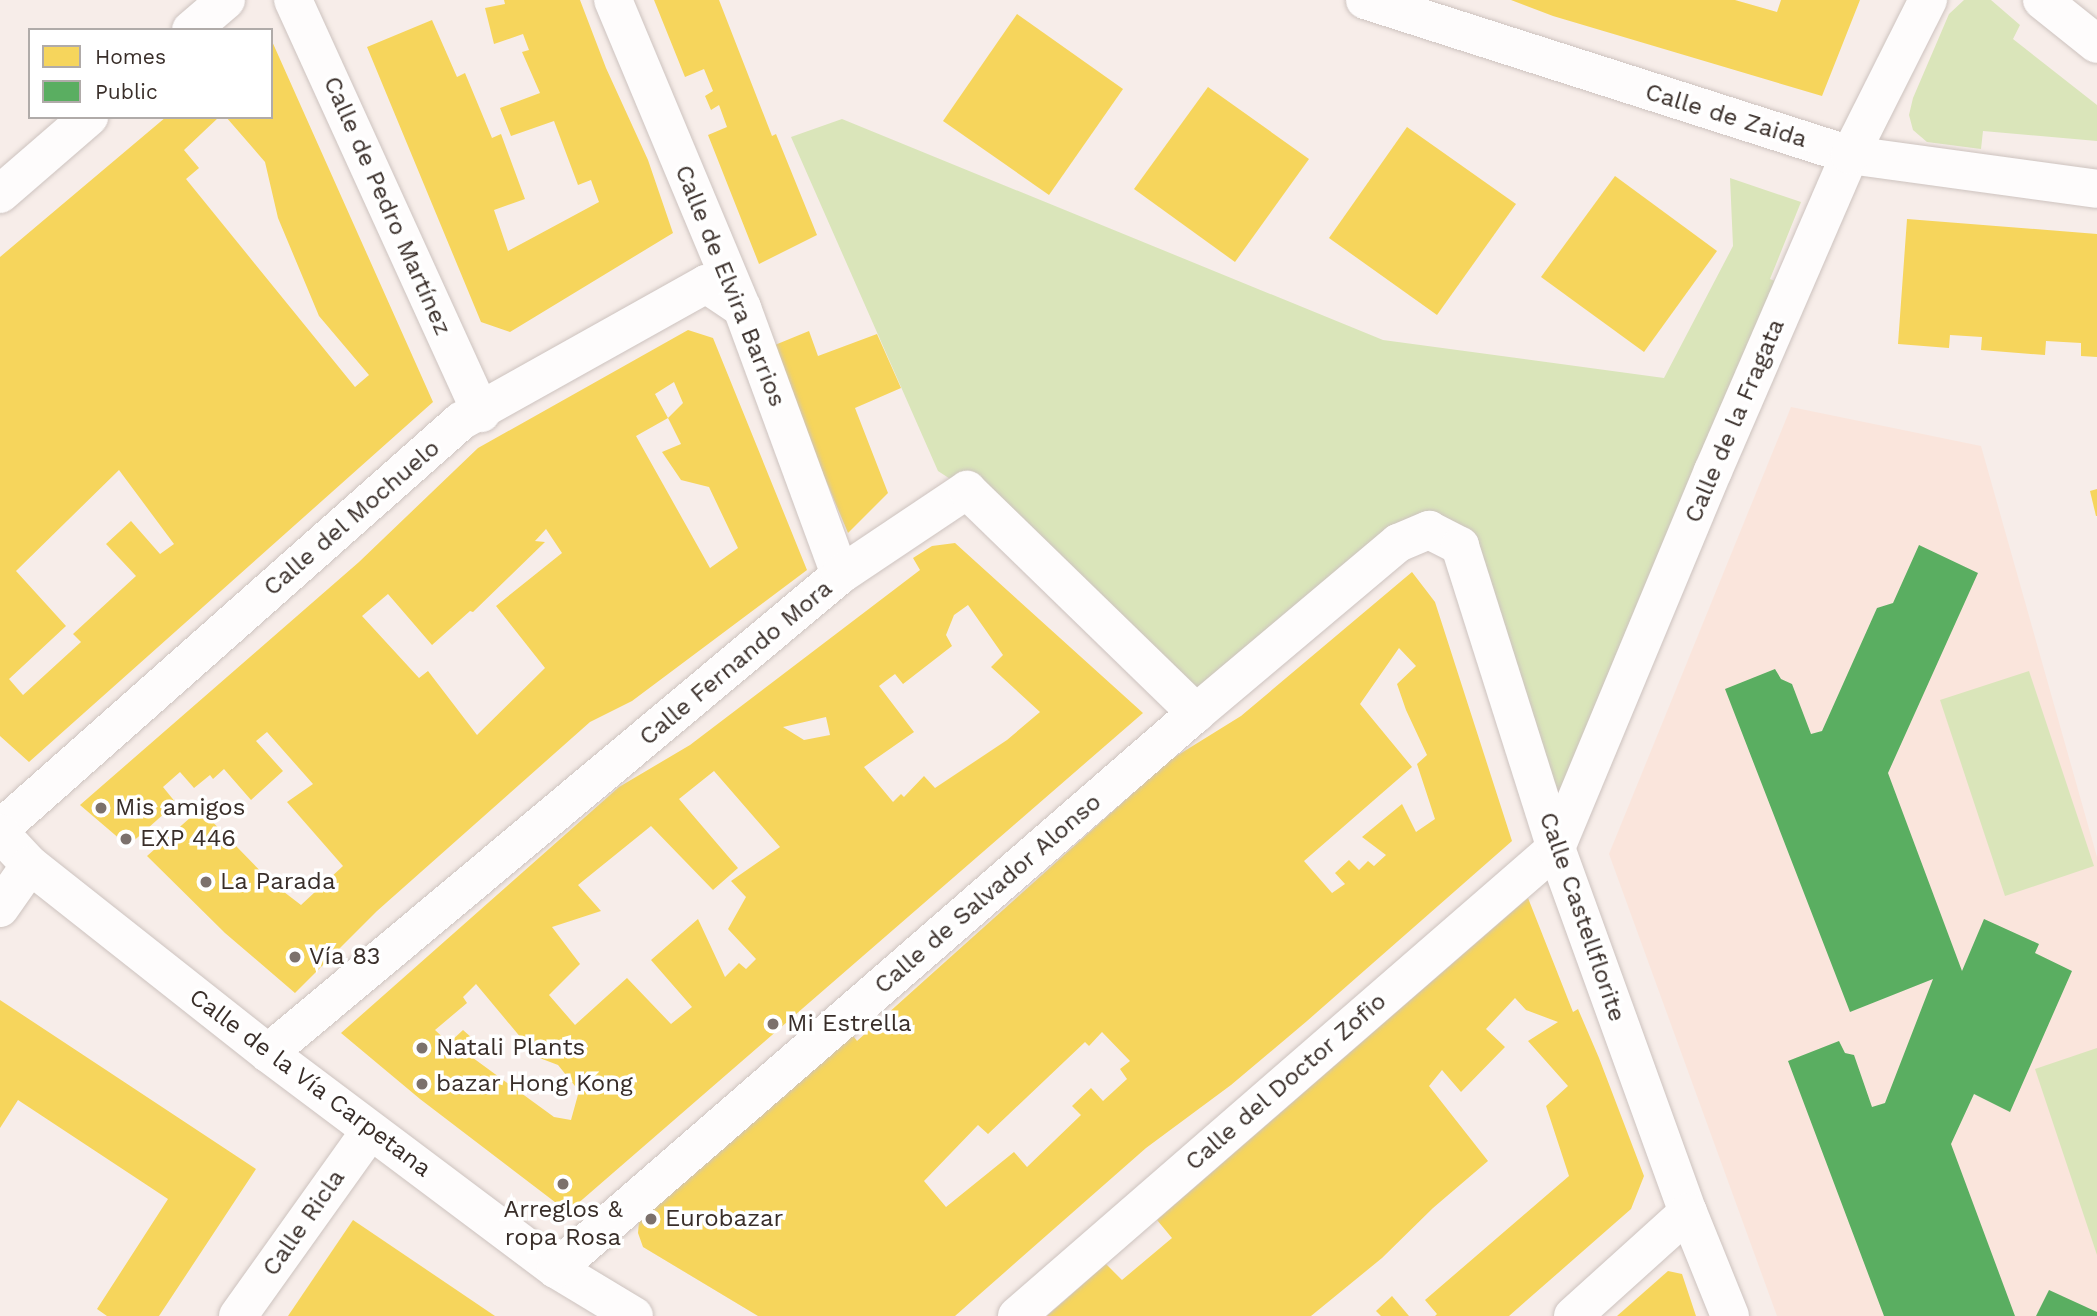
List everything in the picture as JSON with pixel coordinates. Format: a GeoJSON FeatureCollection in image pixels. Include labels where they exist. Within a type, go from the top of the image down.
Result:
{"type":"FeatureCollection","features":[{"type":"Feature","properties":{"kind":"street"},"geometry":{"type":"LineString","coordinates":[[193,28],[226,0]]}},
{"type":"Feature","properties":{"kind":"street","name":"Calle de Pedro Martínez"},"geometry":{"type":"LineString","coordinates":[[293,0],[481,413]]}},
{"type":"Feature","properties":{"kind":"street","name":"Calle de Elvira Barrios"},"geometry":{"type":"LineString","coordinates":[[613,0],[742,308],[840,575]]}},
{"type":"Feature","properties":{"kind":"street","name":"Calle de la Fragata"},"geometry":{"type":"LineString","coordinates":[[1556,848],[1713,471],[1850,155],[1928,0]]}},
{"type":"Feature","properties":{"kind":"street"},"geometry":{"type":"LineString","coordinates":[[2042,0],[2097,44]]}},
{"type":"Feature","properties":{"kind":"street","name":"Calle de Zaida"},"geometry":{"type":"LineString","coordinates":[[1385,3],[1850,155],[2097,188]]}},
{"type":"Feature","properties":{"kind":"street"},"geometry":{"type":"LineString","coordinates":[[0,194],[87,119]]}},
{"type":"Feature","properties":{"kind":"street","name":"Calle del Mochuelo"},"geometry":{"type":"LineString","coordinates":[[0,831],[461,421],[481,413],[706,284],[742,308]]}},
{"type":"Feature","properties":{"kind":"street","name":"Calle Fernando Mora"},"geometry":{"type":"LineString","coordinates":[[268,1053],[840,575],[967,490],[1196,713]]}},
{"type":"Feature","properties":{"kind":"street","name":"Calle Castellflorite"},"geometry":{"type":"LineString","coordinates":[[1429,530],[1460,546],[1556,848],[1688,1212],[1730,1316]]}},
{"type":"Feature","properties":{"kind":"street","name":"Calle de Salvador Alonso"},"geometry":{"type":"LineString","coordinates":[[556,1269],[1196,713],[1398,543],[1429,530]]}},
{"type":"Feature","properties":{"kind":"street","name":"Calle de la Vía Carpetana"},"geometry":{"type":"LineString","coordinates":[[0,831],[30,865],[268,1053],[556,1269],[634,1316]]}},
{"type":"Feature","properties":{"kind":"street","name":"Calle del Doctor Zofio"},"geometry":{"type":"LineString","coordinates":[[1017,1316],[1556,848]]}},
{"type":"Feature","properties":{"kind":"street"},"geometry":{"type":"LineString","coordinates":[[0,908],[30,865]]}},
{"type":"Feature","properties":{"kind":"street","name":"Calle Ricla"},"geometry":{"type":"LineString","coordinates":[[238,1316],[370,1131]]}},
{"type":"Feature","properties":{"kind":"street"},"geometry":{"type":"LineString","coordinates":[[1573,1316],[1688,1212]]}},
{"type":"Feature","properties":{"kind":"shaded area"},"geometry":{"type":"Polygon","coordinates":[[[1791,407],[1981,446],[2097,857],[2097,1316],[1777,1316],[1609,854],[1791,407]]]}},
{"type":"Feature","properties":{"kind":"green space"},"geometry":{"type":"Polygon","coordinates":[[[1964,0],[1991,0],[2020,25],[2013,39],[2097,105],[2097,141],[1983,131],[1981,149],[1927,142],[1913,130],[1909,115],[1913,98],[1949,14],[1964,0]]]}},
{"type":"Feature","properties":{"kind":"green space"},"geometry":{"type":"Polygon","coordinates":[[[842,119],[1383,340],[1664,378],[1733,246],[1730,178],[1801,202],[1770,279],[1792,288],[1556,848],[1460,546],[1429,530],[1196,713],[967,490],[938,471],[791,137],[842,119]]]}},
{"type":"Feature","properties":{"kind":"green space"},"geometry":{"type":"Polygon","coordinates":[[[2029,671],[2094,866],[2005,896],[1940,700],[2029,671]]]}},
{"type":"Feature","properties":{"kind":"green space"},"geometry":{"type":"Polygon","coordinates":[[[2097,1048],[2097,1255],[2035,1069],[2097,1048]]]}},
{"type":"Feature","properties":{"kind":"building: Homes"},"geometry":{"type":"Polygon","coordinates":[[[504,0],[580,0],[606,68],[648,160],[673,233],[510,332],[481,322],[367,47],[432,20],[457,77],[465,73],[492,138],[501,134],[525,199],[494,210],[508,251],[599,202],[591,180],[578,185],[554,121],[511,136],[500,108],[540,93],[522,52],[529,50],[523,34],[494,44],[485,8],[505,4],[504,0]]]}},
{"type":"Feature","properties":{"kind":"building: Homes"},"geometry":{"type":"Polygon","coordinates":[[[654,0],[719,0],[772,136],[776,134],[817,235],[759,264],[708,135],[727,127],[719,105],[711,110],[705,96],[713,91],[704,69],[685,77],[654,0]]]}},
{"type":"Feature","properties":{"kind":"building: Homes"},"geometry":{"type":"Polygon","coordinates":[[[1511,0],[1735,0],[1777,12],[1781,0],[1860,0],[1822,96],[1553,16],[1511,0]]]}},
{"type":"Feature","properties":{"kind":"building: Homes"},"geometry":{"type":"Polygon","coordinates":[[[1017,14],[1123,89],[1049,195],[943,121],[1017,14]]]}},
{"type":"Feature","properties":{"kind":"building: Homes"},"geometry":{"type":"Polygon","coordinates":[[[273,43],[433,402],[29,762],[0,736],[0,257],[164,119],[217,119],[184,150],[199,168],[186,179],[355,387],[369,375],[319,316],[278,218],[265,162],[228,119],[273,119],[273,43]],[[119,470],[16,571],[66,626],[9,679],[23,695],[81,642],[73,634],[136,576],[106,544],[131,521],[160,554],[174,544],[119,470]]]}},
{"type":"Feature","properties":{"kind":"building: Homes"},"geometry":{"type":"Polygon","coordinates":[[[1208,87],[1309,159],[1235,262],[1134,189],[1208,87]]]}},
{"type":"Feature","properties":{"kind":"building: Homes"},"geometry":{"type":"Polygon","coordinates":[[[1407,127],[1516,204],[1437,315],[1329,238],[1407,127]]]}},
{"type":"Feature","properties":{"kind":"building: Homes"},"geometry":{"type":"Polygon","coordinates":[[[1615,176],[1717,251],[1644,352],[1541,277],[1615,176]]]}},
{"type":"Feature","properties":{"kind":"building: Homes"},"geometry":{"type":"Polygon","coordinates":[[[1907,219],[2097,234],[2097,357],[2081,356],[2081,343],[2046,341],[2045,355],[1981,350],[1982,337],[1950,335],[1949,348],[1898,344],[1907,219]]]}},
{"type":"Feature","properties":{"kind":"building: Homes"},"geometry":{"type":"Polygon","coordinates":[[[688,330],[713,338],[807,570],[632,701],[590,722],[377,911],[295,993],[225,933],[147,856],[200,809],[271,882],[301,905],[343,866],[287,802],[313,784],[267,732],[256,741],[283,771],[251,800],[224,769],[213,779],[210,775],[194,788],[180,772],[163,787],[176,803],[128,846],[80,805],[359,562],[478,448],[688,330]],[[674,382],[655,394],[668,418],[683,403],[674,382]],[[668,418],[636,436],[710,568],[738,548],[709,487],[681,480],[662,452],[681,444],[668,418]],[[546,529],[535,541],[545,542],[473,612],[470,611],[432,645],[388,594],[362,616],[419,678],[428,671],[477,735],[545,668],[496,606],[562,553],[546,529]]]}},
{"type":"Feature","properties":{"kind":"building: Homes"},"geometry":{"type":"Polygon","coordinates":[[[809,331],[818,356],[877,334],[901,388],[855,408],[888,493],[848,533],[770,347],[809,331]]]}},
{"type":"Feature","properties":{"kind":"building: Homes"},"geometry":{"type":"Polygon","coordinates":[[[2097,489],[2097,516],[2096,516],[2090,491],[2097,489]]]}},
{"type":"Feature","properties":{"kind":"building: Homes"},"geometry":{"type":"Polygon","coordinates":[[[955,543],[1143,713],[568,1212],[420,1099],[341,1033],[619,787],[690,745],[920,570],[913,558],[932,546],[955,543]],[[968,605],[954,615],[946,635],[952,646],[903,684],[895,674],[879,686],[914,732],[864,767],[893,802],[901,794],[904,797],[924,776],[935,788],[1007,740],[1040,712],[991,667],[1003,655],[968,605]],[[826,717],[783,727],[804,740],[830,735],[826,717]],[[714,771],[679,799],[738,868],[713,890],[651,826],[578,885],[601,911],[552,927],[580,964],[549,995],[575,1025],[627,978],[671,1024],[692,1007],[651,960],[698,919],[725,977],[739,963],[746,969],[756,959],[728,929],[746,897],[731,881],[780,847],[714,771]],[[476,984],[463,997],[467,1003],[435,1030],[449,1043],[463,1030],[480,1045],[469,1055],[554,1117],[571,1120],[579,1091],[558,1065],[537,1057],[476,984]]]}},
{"type":"Feature","properties":{"kind":"building: Homes"},"geometry":{"type":"Polygon","coordinates":[[[1412,572],[1435,602],[1512,841],[1307,1021],[1231,1085],[1146,1148],[955,1316],[758,1316],[643,1247],[638,1233],[639,1221],[851,1033],[857,1041],[1170,760],[1241,716],[1412,572]],[[1399,648],[1360,704],[1412,767],[1304,861],[1332,893],[1345,884],[1335,873],[1349,860],[1359,870],[1368,861],[1374,866],[1386,855],[1362,837],[1402,804],[1416,832],[1435,819],[1417,764],[1427,755],[1397,684],[1416,666],[1399,648]],[[1102,1032],[1089,1046],[1085,1042],[988,1134],[978,1125],[924,1181],[946,1207],[1014,1152],[1027,1167],[1081,1115],[1072,1106],[1091,1088],[1103,1101],[1127,1079],[1120,1069],[1130,1061],[1102,1032]]]}},
{"type":"Feature","properties":{"kind":"building: Homes"},"geometry":{"type":"Polygon","coordinates":[[[1528,898],[1573,1012],[1578,1009],[1599,1058],[1644,1176],[1631,1209],[1509,1316],[1435,1316],[1437,1314],[1425,1300],[1569,1176],[1546,1106],[1568,1086],[1528,1041],[1558,1022],[1526,1010],[1515,998],[1486,1029],[1505,1047],[1461,1092],[1442,1070],[1429,1086],[1488,1161],[1433,1208],[1382,1258],[1311,1316],[1047,1316],[1106,1264],[1122,1280],[1172,1238],[1157,1220],[1528,898]]]}},
{"type":"Feature","properties":{"kind":"building: Homes"},"geometry":{"type":"Polygon","coordinates":[[[0,1000],[256,1169],[159,1316],[107,1316],[97,1309],[168,1199],[18,1100],[0,1128],[0,1000]]]}},
{"type":"Feature","properties":{"kind":"building: Homes"},"geometry":{"type":"Polygon","coordinates":[[[353,1220],[495,1316],[288,1316],[353,1220]]]}},
{"type":"Feature","properties":{"kind":"building: Homes"},"geometry":{"type":"Polygon","coordinates":[[[1668,1271],[1682,1274],[1696,1316],[1617,1316],[1668,1271]]]}},
{"type":"Feature","properties":{"kind":"building: Homes"},"geometry":{"type":"Polygon","coordinates":[[[1392,1296],[1409,1316],[1381,1316],[1376,1311],[1392,1296]]]}},
{"type":"Feature","properties":{"kind":"building: Public"},"geometry":{"type":"Polygon","coordinates":[[[1919,545],[1978,573],[1888,773],[1962,971],[1984,919],[2039,944],[2035,953],[2072,971],[2010,1112],[1974,1094],[1951,1144],[2015,1316],[1884,1316],[1788,1061],[1839,1041],[1845,1053],[1854,1055],[1872,1107],[1885,1103],[1933,979],[1850,1012],[1725,689],[1775,669],[1781,679],[1792,684],[1811,734],[1822,731],[1877,608],[1893,603],[1919,545]]]}},
{"type":"Feature","properties":{"kind":"building: Public"},"geometry":{"type":"Polygon","coordinates":[[[2049,1290],[2097,1312],[2097,1316],[2036,1316],[2049,1290]]]}},
{"type":"Feature","properties":{"kind":"place","name":"Mis amigos"},"geometry":{"type":"Point","coordinates":[101,808]}},
{"type":"Feature","properties":{"kind":"place","name":"EXP 446"},"geometry":{"type":"Point","coordinates":[126,839]}},
{"type":"Feature","properties":{"kind":"place","name":"La Parada"},"geometry":{"type":"Point","coordinates":[206,882]}},
{"type":"Feature","properties":{"kind":"place","name":"Vía 83"},"geometry":{"type":"Point","coordinates":[295,957]}},
{"type":"Feature","properties":{"kind":"place","name":"Mi Estrella"},"geometry":{"type":"Point","coordinates":[773,1024]}},
{"type":"Feature","properties":{"kind":"place","name":"Natali Plants"},"geometry":{"type":"Point","coordinates":[422,1048]}},
{"type":"Feature","properties":{"kind":"place","name":"bazar Hong Kong"},"geometry":{"type":"Point","coordinates":[422,1084]}},
{"type":"Feature","properties":{"kind":"place","name":"Arreglos & ropa Rosa"},"geometry":{"type":"Point","coordinates":[563,1184]}},
{"type":"Feature","properties":{"kind":"place","name":"Eurobazar"},"geometry":{"type":"Point","coordinates":[651,1219]}}]}
